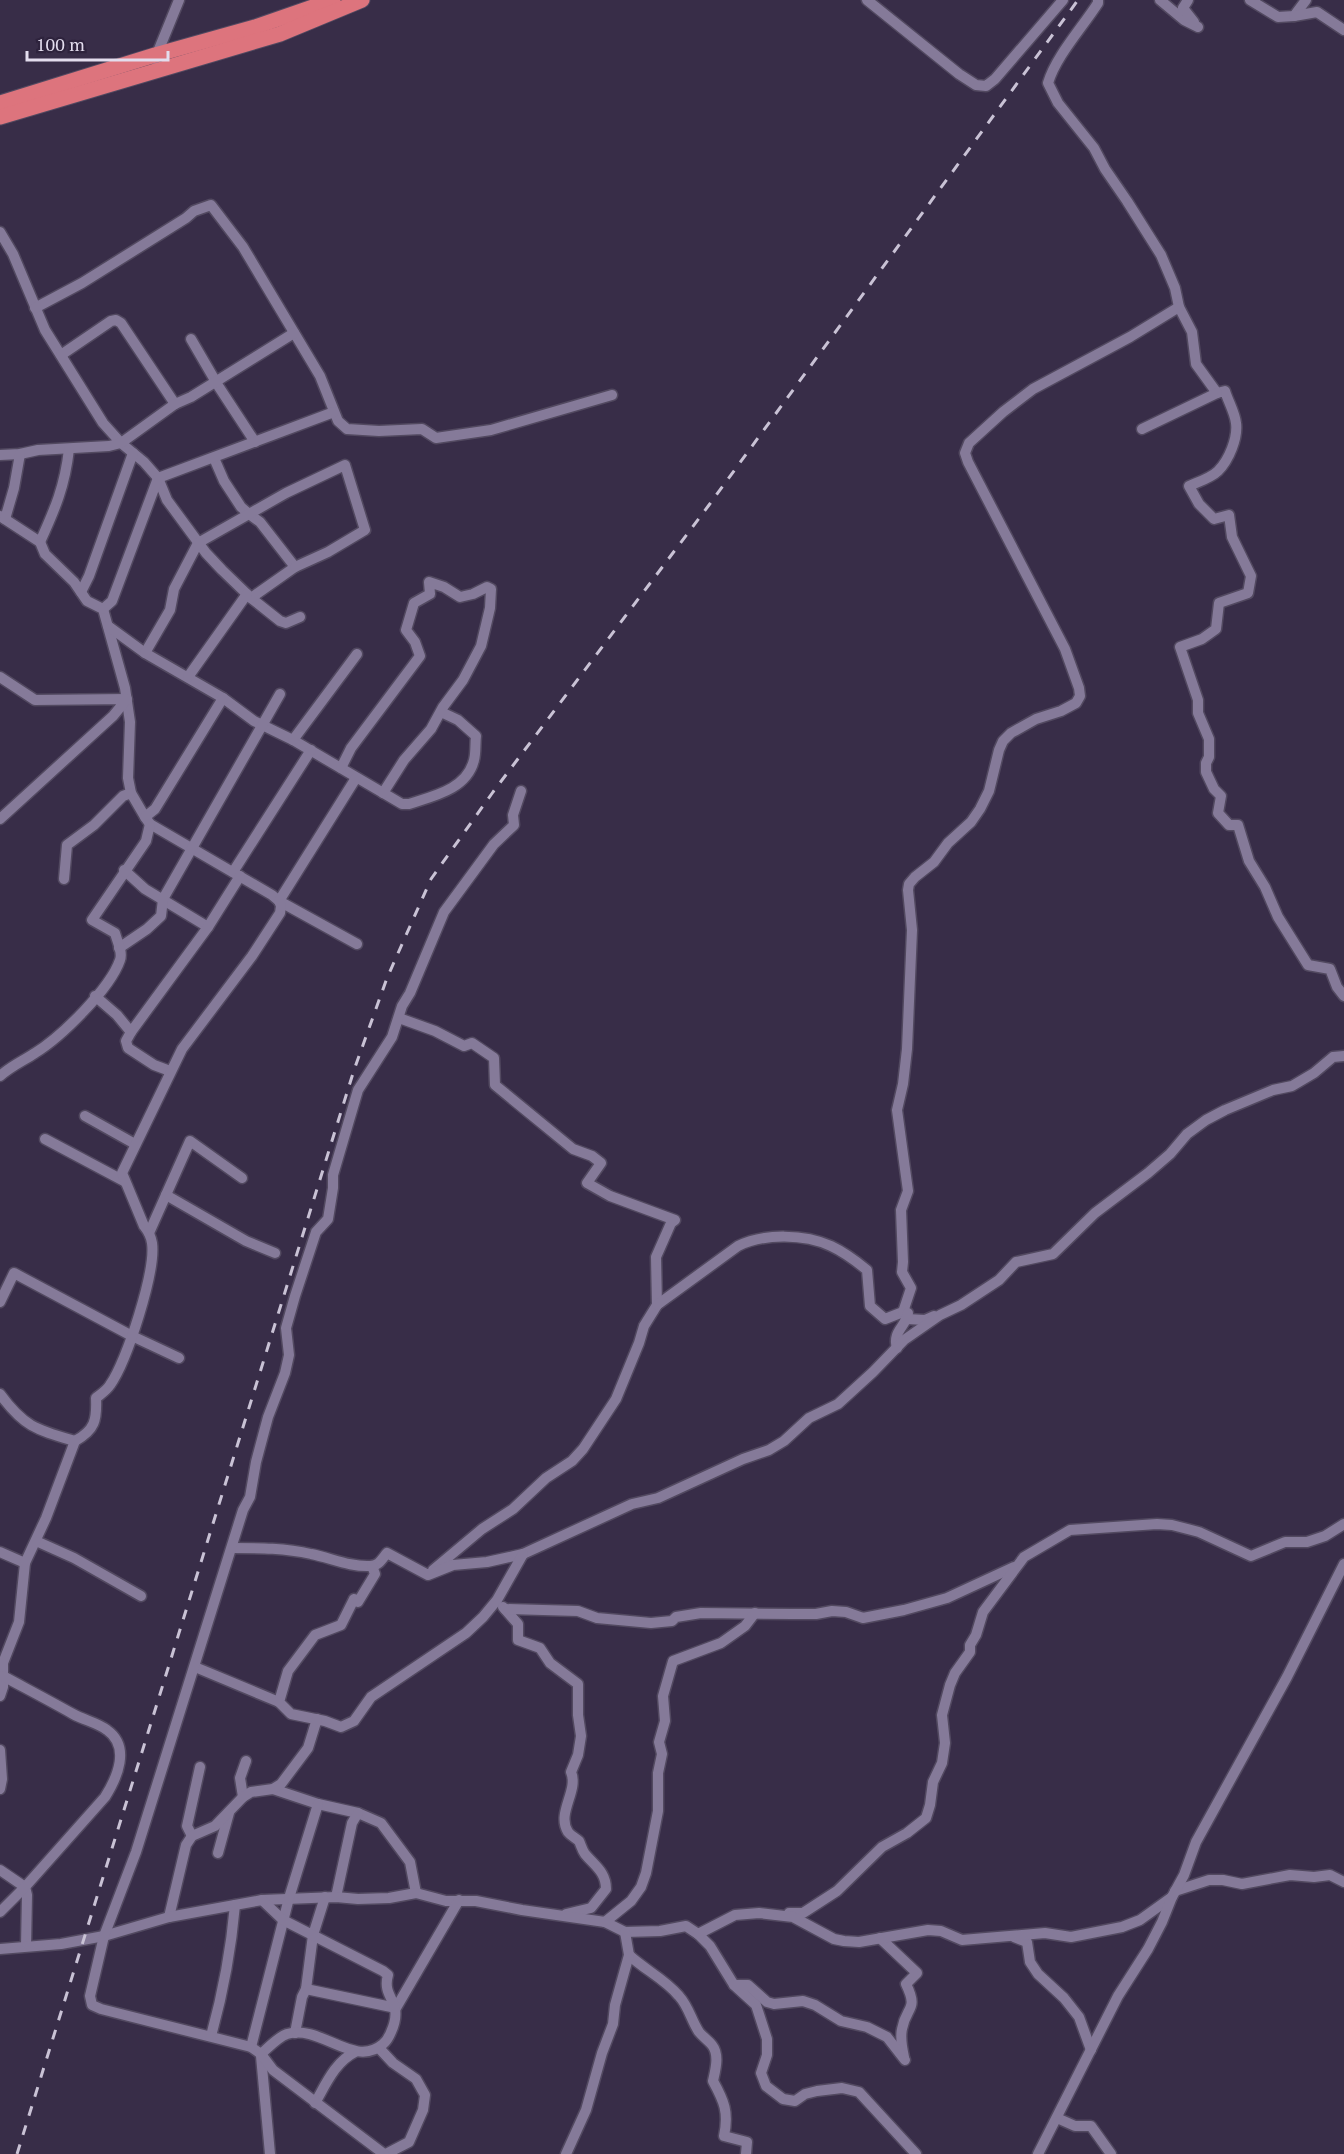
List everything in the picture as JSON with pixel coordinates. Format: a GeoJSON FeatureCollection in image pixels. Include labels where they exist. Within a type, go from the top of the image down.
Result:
{"type":"FeatureCollection","features":[{"type":"Feature","properties":{"kind":"highway"},"geometry":{"type":"LineString","coordinates":[[0,103],[155,55],[266,24],[333,0]]}},
{"type":"Feature","properties":{"kind":"highway"},"geometry":{"type":"LineString","coordinates":[[0,117],[280,34],[362,0]]}},
{"type":"Feature","properties":{"kind":"street"},"geometry":{"type":"LineString","coordinates":[[153,71],[155,55],[179,0]]}},
{"type":"Feature","properties":{"kind":"street"},"geometry":{"type":"LineString","coordinates":[[867,0],[959,74],[976,85],[986,86],[995,79],[1063,0]]}},
{"type":"Feature","properties":{"kind":"street"},"geometry":{"type":"LineString","coordinates":[[1098,0],[1052,70],[1048,83],[1058,103],[1094,148],[1105,169],[1128,201],[1161,255],[1168,269],[1179,307],[1191,332],[1197,364],[1217,393]]}},
{"type":"Feature","properties":{"kind":"street"},"geometry":{"type":"LineString","coordinates":[[1160,0],[1184,20],[1198,27],[1183,8],[1188,0]]}},
{"type":"Feature","properties":{"kind":"street"},"geometry":{"type":"LineString","coordinates":[[1250,0],[1278,17],[1317,12],[1344,30]]}},
{"type":"Feature","properties":{"kind":"street"},"geometry":{"type":"LineString","coordinates":[[1294,16],[1306,0]]}},
{"type":"Feature","properties":{"kind":"street"},"geometry":{"type":"LineString","coordinates":[[35,308],[82,283],[186,218],[194,210],[211,205],[243,247],[320,376],[338,421],[347,429],[379,431],[422,429],[436,438],[491,430],[612,395]]}},
{"type":"Feature","properties":{"kind":"street"},"geometry":{"type":"LineString","coordinates":[[0,232],[13,254],[35,308],[103,423],[158,478],[167,500],[198,543],[249,596],[280,621],[286,623],[300,617]]}},
{"type":"Feature","properties":{"kind":"street"},"geometry":{"type":"LineString","coordinates":[[897,1348],[897,1332],[905,1316],[911,1288],[902,1272],[901,1210],[908,1191],[897,1110],[907,1049],[912,930],[909,884],[934,862],[948,843],[971,822],[989,791],[1003,741],[1011,733],[1036,719],[1076,703],[1080,696],[1065,649],[965,453],[969,443],[1033,389],[1130,337],[1179,307]]}},
{"type":"Feature","properties":{"kind":"street"},"geometry":{"type":"LineString","coordinates":[[61,355],[111,321],[116,320],[121,323],[176,404]]}},
{"type":"Feature","properties":{"kind":"street"},"geometry":{"type":"LineString","coordinates":[[0,455],[38,450],[109,446],[121,443],[176,404],[294,333]]}},
{"type":"Feature","properties":{"kind":"street"},"geometry":{"type":"LineString","coordinates":[[191,339],[255,442]]}},
{"type":"Feature","properties":{"kind":"street"},"geometry":{"type":"LineString","coordinates":[[1142,429],[1217,393],[1225,392],[1236,423],[1234,440],[1228,458],[1217,472],[1189,486],[1199,504],[1214,519],[1229,515],[1232,537],[1251,576],[1248,593],[1219,603],[1216,629],[1202,639],[1180,647],[1198,700],[1198,713],[1209,739],[1206,772],[1214,789],[1221,796],[1218,813],[1229,825],[1238,825],[1249,861],[1265,887],[1278,917],[1308,965],[1330,969],[1337,987],[1344,996]]}},
{"type":"Feature","properties":{"kind":"street"},"geometry":{"type":"LineString","coordinates":[[103,609],[112,601],[158,478],[334,412]]}},
{"type":"Feature","properties":{"kind":"street"},"geometry":{"type":"LineString","coordinates":[[40,542],[62,494],[69,449]]}},
{"type":"Feature","properties":{"kind":"street"},"geometry":{"type":"LineString","coordinates":[[81,592],[89,576],[133,453]]}},
{"type":"Feature","properties":{"kind":"street"},"geometry":{"type":"LineString","coordinates":[[20,454],[14,488],[2,517],[40,542],[45,554],[87,601],[103,609],[126,688],[130,722],[128,778],[131,793],[148,820],[279,901],[357,944]]}},
{"type":"Feature","properties":{"kind":"street"},"geometry":{"type":"LineString","coordinates":[[214,458],[224,481],[249,514],[261,522],[295,567]]}},
{"type":"Feature","properties":{"kind":"street"},"geometry":{"type":"LineString","coordinates":[[145,653],[170,610],[174,589],[198,543],[286,494],[345,465],[365,530],[328,552],[295,567],[249,596],[188,677]]}},
{"type":"Feature","properties":{"kind":"street"},"geometry":{"type":"LineString","coordinates":[[341,768],[351,748],[420,656],[415,642],[406,630],[414,603],[430,594],[429,582],[444,587],[460,597],[487,587],[492,592],[480,646],[463,680],[430,729],[404,760],[383,793]]}},
{"type":"Feature","properties":{"kind":"street"},"geometry":{"type":"LineString","coordinates":[[108,626],[145,653],[223,698],[263,726],[311,750],[402,804],[409,804],[456,788],[474,762],[476,736],[458,720],[441,712]]}},
{"type":"Feature","properties":{"kind":"street"},"geometry":{"type":"LineString","coordinates":[[293,740],[357,654]]}},
{"type":"Feature","properties":{"kind":"street"},"geometry":{"type":"LineString","coordinates":[[0,677],[35,700],[127,699]]}},
{"type":"Feature","properties":{"kind":"street"},"geometry":{"type":"LineString","coordinates":[[119,948],[147,929],[161,916],[163,900],[280,694]]}},
{"type":"Feature","properties":{"kind":"street"},"geometry":{"type":"LineString","coordinates":[[0,1076],[9,1067],[56,1038],[108,981],[120,960],[119,948],[115,933],[92,920],[146,841],[148,820],[223,698]]}},
{"type":"Feature","properties":{"kind":"street"},"geometry":{"type":"LineString","coordinates":[[0,819],[113,716],[127,699]]}},
{"type":"Feature","properties":{"kind":"street"},"geometry":{"type":"LineString","coordinates":[[170,1071],[154,1065],[128,1048],[126,1041],[208,927],[236,874],[311,750]]}},
{"type":"Feature","properties":{"kind":"street"},"geometry":{"type":"LineString","coordinates":[[279,901],[356,778]]}},
{"type":"Feature","properties":{"kind":"street"},"geometry":{"type":"LineString","coordinates":[[379,2048],[393,2063],[416,2079],[425,2095],[423,2110],[409,2142],[379,2153],[273,2070],[261,2054],[250,2047],[101,2009],[92,2005],[90,1996],[104,1936],[136,1852],[233,1548],[243,1510],[250,1497],[268,1417],[285,1373],[289,1355],[286,1328],[294,1296],[316,1232],[328,1219],[333,1175],[358,1090],[392,1037],[402,1006],[410,993],[444,912],[495,844],[514,825],[513,815],[521,791]]}},
{"type":"Feature","properties":{"kind":"street"},"geometry":{"type":"LineString","coordinates":[[64,879],[67,845],[94,825],[123,796],[131,793]]}},
{"type":"Feature","properties":{"kind":"street"},"geometry":{"type":"LineString","coordinates":[[124,870],[145,889],[208,927]]}},
{"type":"Feature","properties":{"kind":"street"},"geometry":{"type":"LineString","coordinates":[[0,1696],[3,1663],[19,1622],[25,1563],[36,1541],[75,1441],[88,1434],[97,1413],[96,1398],[109,1388],[138,1320],[152,1259],[152,1244],[122,1173],[182,1049],[252,956],[280,913],[279,901]]}},
{"type":"Feature","properties":{"kind":"street"},"geometry":{"type":"LineString","coordinates":[[95,996],[117,1015],[131,1032]]}},
{"type":"Feature","properties":{"kind":"street"},"geometry":{"type":"LineString","coordinates":[[399,1018],[435,1031],[464,1046],[472,1043],[494,1058],[495,1085],[573,1149],[592,1156],[601,1163],[587,1183],[610,1196],[675,1220],[671,1223],[656,1257],[657,1305]]}},
{"type":"Feature","properties":{"kind":"street"},"geometry":{"type":"LineString","coordinates":[[428,1575],[453,1565],[487,1562],[523,1554],[632,1504],[658,1498],[743,1459],[769,1450],[784,1441],[809,1418],[838,1404],[904,1340],[940,1315],[961,1305],[999,1280],[1016,1262],[1053,1254],[1095,1213],[1149,1173],[1187,1134],[1206,1120],[1273,1090],[1292,1086],[1314,1073],[1332,1057],[1344,1056]]}},
{"type":"Feature","properties":{"kind":"street"},"geometry":{"type":"LineString","coordinates":[[85,1116],[135,1144]]}},
{"type":"Feature","properties":{"kind":"street"},"geometry":{"type":"LineString","coordinates":[[45,1139],[124,1181]]}},
{"type":"Feature","properties":{"kind":"street"},"geometry":{"type":"LineString","coordinates":[[149,1233],[190,1141],[242,1178]]}},
{"type":"Feature","properties":{"kind":"street"},"geometry":{"type":"LineString","coordinates":[[166,1196],[246,1241],[275,1253]]}},
{"type":"Feature","properties":{"kind":"street"},"geometry":{"type":"LineString","coordinates":[[428,1575],[455,1551],[513,1509],[546,1478],[572,1461],[583,1449],[616,1399],[644,1326],[657,1305],[738,1246],[748,1241],[779,1238],[819,1242],[838,1249],[867,1270],[870,1306],[885,1319],[905,1316],[925,1320],[940,1315]]}},
{"type":"Feature","properties":{"kind":"street"},"geometry":{"type":"LineString","coordinates":[[0,1302],[14,1273],[179,1359]]}},
{"type":"Feature","properties":{"kind":"street"},"geometry":{"type":"LineString","coordinates":[[0,1394],[28,1425],[36,1430],[75,1441]]}},
{"type":"Feature","properties":{"kind":"street"},"geometry":{"type":"LineString","coordinates":[[505,1609],[578,1611],[597,1618],[651,1623],[672,1621],[676,1617],[685,1617],[692,1613],[816,1614],[832,1611],[846,1612],[862,1618],[904,1610],[946,1598],[1009,1570],[1032,1551],[1070,1530],[1157,1524],[1172,1526],[1199,1532],[1251,1556],[1285,1542],[1306,1542],[1325,1536],[1344,1524]]}},
{"type":"Feature","properties":{"kind":"street"},"geometry":{"type":"LineString","coordinates":[[36,1541],[74,1558],[141,1596]]}},
{"type":"Feature","properties":{"kind":"street"},"geometry":{"type":"LineString","coordinates":[[233,1548],[273,1547],[338,1562],[372,1566],[379,1564],[387,1552],[428,1575]]}},
{"type":"Feature","properties":{"kind":"street"},"geometry":{"type":"LineString","coordinates":[[0,1552],[25,1563]]}},
{"type":"Feature","properties":{"kind":"street"},"geometry":{"type":"LineString","coordinates":[[195,1667],[279,1702],[291,1714],[341,1727],[354,1721],[371,1697],[466,1633],[483,1617],[497,1599],[523,1554]]}},
{"type":"Feature","properties":{"kind":"street"},"geometry":{"type":"LineString","coordinates":[[698,1934],[735,1915],[803,1913],[837,1891],[882,1847],[907,1833],[926,1818],[933,1782],[942,1763],[945,1743],[942,1715],[950,1685],[955,1673],[970,1652],[970,1645],[976,1635],[983,1612],[1019,1563]]}},
{"type":"Feature","properties":{"kind":"street"},"geometry":{"type":"LineString","coordinates":[[1038,2154],[1118,1996],[1149,1949],[1210,1814],[1287,1677],[1344,1564]]}},
{"type":"Feature","properties":{"kind":"street"},"geometry":{"type":"LineString","coordinates":[[279,1702],[288,1671],[315,1635],[341,1625],[354,1599],[358,1602],[375,1574],[372,1566]]}},
{"type":"Feature","properties":{"kind":"street"},"geometry":{"type":"LineString","coordinates":[[497,1599],[518,1624],[518,1640],[540,1648],[550,1663],[578,1684],[577,1699],[581,1736],[578,1755],[571,1772],[573,1784],[565,1817],[568,1832],[579,1841],[586,1855],[603,1873],[606,1889],[591,1908],[564,1916]]}},
{"type":"Feature","properties":{"kind":"street"},"geometry":{"type":"LineString","coordinates":[[605,1922],[631,1900],[641,1887],[646,1873],[658,1811],[658,1773],[662,1754],[659,1742],[665,1720],[663,1696],[673,1661],[729,1638],[745,1626],[754,1613]]}},
{"type":"Feature","properties":{"kind":"street"},"geometry":{"type":"LineString","coordinates":[[0,1912],[105,1797],[119,1770],[120,1755],[119,1745],[113,1734],[105,1728],[83,1719],[3,1676]]}},
{"type":"Feature","properties":{"kind":"street"},"geometry":{"type":"LineString","coordinates":[[169,1917],[186,1845],[192,1836],[215,1826],[243,1797],[251,1792],[273,1789],[281,1784],[308,1748],[316,1719]]}},
{"type":"Feature","properties":{"kind":"street"},"geometry":{"type":"LineString","coordinates":[[0,1750],[2,1779],[0,1789]]}},
{"type":"Feature","properties":{"kind":"street"},"geometry":{"type":"LineString","coordinates":[[243,1797],[240,1778],[246,1761]]}},
{"type":"Feature","properties":{"kind":"street"},"geometry":{"type":"LineString","coordinates":[[192,1836],[187,1826],[200,1767]]}},
{"type":"Feature","properties":{"kind":"street"},"geometry":{"type":"LineString","coordinates":[[273,1789],[318,1804],[358,1813],[381,1823],[410,1862],[416,1893]]}},
{"type":"Feature","properties":{"kind":"street"},"geometry":{"type":"LineString","coordinates":[[250,2047],[289,1898],[318,1804]]}},
{"type":"Feature","properties":{"kind":"street"},"geometry":{"type":"LineString","coordinates":[[218,1853],[229,1813]]}},
{"type":"Feature","properties":{"kind":"street"},"geometry":{"type":"LineString","coordinates":[[295,2033],[302,1997],[306,1989],[313,1935],[331,1897],[352,1823],[358,1813]]}},
{"type":"Feature","properties":{"kind":"street"},"geometry":{"type":"LineString","coordinates":[[0,1870],[25,1887],[27,1895],[26,1946]]}},
{"type":"Feature","properties":{"kind":"street"},"geometry":{"type":"LineString","coordinates":[[759,1914],[793,1917],[834,1939],[844,1941],[859,1942],[928,1930],[941,1931],[962,1940],[1045,1933],[1071,1937],[1122,1927],[1140,1920],[1174,1894],[1209,1880],[1242,1884],[1290,1875],[1314,1877],[1330,1875],[1344,1882]]}},
{"type":"Feature","properties":{"kind":"street"},"geometry":{"type":"LineString","coordinates":[[0,1949],[61,1944],[104,1936],[169,1917],[262,1900],[331,1897],[389,1898],[416,1893],[446,1900],[476,1900],[522,1910],[605,1922],[625,1932],[660,1931],[686,1926],[698,1934],[710,1947],[734,1985],[756,2005],[767,2039],[767,2055],[761,2073],[766,2086],[783,2099],[795,2101],[805,2094],[816,2091],[842,2088],[859,2092],[916,2154]]}},
{"type":"Feature","properties":{"kind":"street"},"geometry":{"type":"LineString","coordinates":[[261,2054],[286,2034],[304,2032],[355,2052],[367,2053],[386,2042],[396,2022],[396,2008],[386,1983],[388,1975],[283,1920],[262,1900]]}},
{"type":"Feature","properties":{"kind":"street"},"geometry":{"type":"LineString","coordinates":[[396,2008],[459,1900]]}},
{"type":"Feature","properties":{"kind":"street"},"geometry":{"type":"LineString","coordinates":[[211,2037],[231,1950],[235,1905]]}},
{"type":"Feature","properties":{"kind":"street"},"geometry":{"type":"LineString","coordinates":[[566,2154],[586,2110],[602,2053],[613,2024],[615,2005],[629,1955],[625,1932]]}},
{"type":"Feature","properties":{"kind":"street"},"geometry":{"type":"LineString","coordinates":[[1011,1936],[1027,1942],[1030,1962],[1038,1974],[1064,1998],[1079,2017],[1091,2050]]}},
{"type":"Feature","properties":{"kind":"street"},"geometry":{"type":"LineString","coordinates":[[734,1985],[748,1985],[767,2002],[774,2004],[803,2001],[841,2021],[867,2027],[887,2037],[905,2060],[901,2046],[902,2028],[913,2003],[906,1984],[917,1973],[880,1938]]}},
{"type":"Feature","properties":{"kind":"street"},"geometry":{"type":"LineString","coordinates":[[629,1955],[647,1971],[669,1985],[693,2017],[693,2022],[700,2033],[711,2044],[715,2051],[716,2068],[713,2081],[725,2103],[724,2136],[747,2142],[746,2154]]}},
{"type":"Feature","properties":{"kind":"street"},"geometry":{"type":"LineString","coordinates":[[306,1989],[396,2008]]}},
{"type":"Feature","properties":{"kind":"street"},"geometry":{"type":"LineString","coordinates":[[315,2103],[335,2069],[347,2056],[355,2052]]}},
{"type":"Feature","properties":{"kind":"street"},"geometry":{"type":"LineString","coordinates":[[261,2054],[270,2154]]}},
{"type":"Feature","properties":{"kind":"street"},"geometry":{"type":"LineString","coordinates":[[1057,2118],[1075,2126],[1091,2126],[1111,2154]]}},
{"type":"Feature","properties":{"kind":"railway"},"geometry":{"type":"LineString","coordinates":[[17,2154],[354,1070],[387,978],[431,879],[493,792],[709,505],[1078,0]]}}]}
